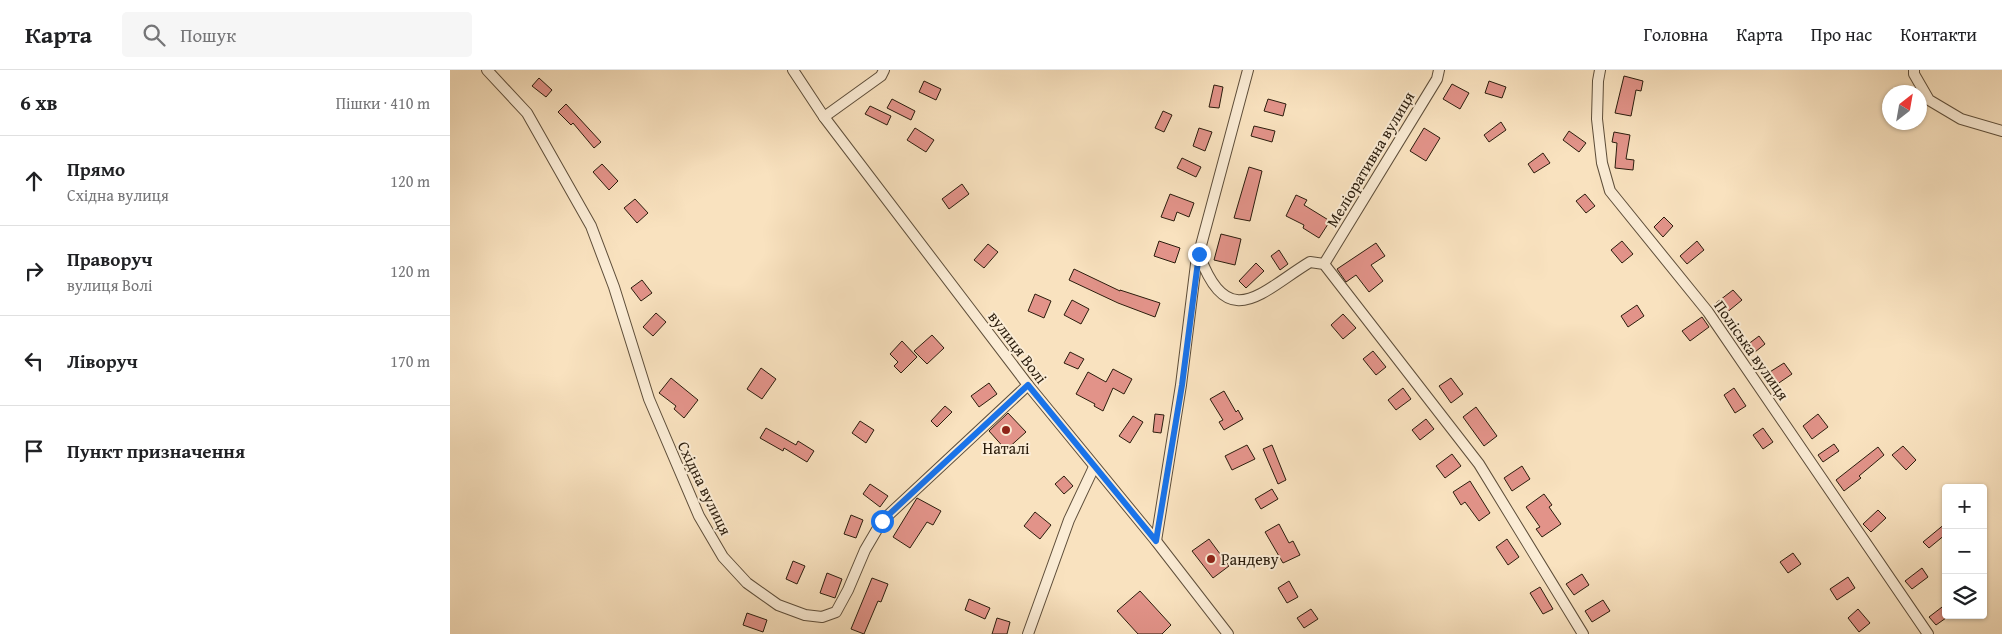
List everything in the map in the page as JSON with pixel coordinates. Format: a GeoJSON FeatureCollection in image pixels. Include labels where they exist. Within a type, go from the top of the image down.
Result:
{"type":"FeatureCollection","features":[{"type":"Feature","properties":{"kind":"street","name":"Східна вулиця"},"geometry":{"type":"LineString","coordinates":[[487,70],[527,113],[591,226],[614,287],[649,399],[699,516],[723,557],[747,583],[778,605],[805,615],[822,617],[836,612],[848,590],[864,550],[882,521],[1028,385]]}},
{"type":"Feature","properties":{"kind":"street","name":"вулиця Волі"},"geometry":{"type":"LineString","coordinates":[[793,70],[824,117],[1028,385],[1156,541],[1228,634]]}},
{"type":"Feature","properties":{"kind":"street"},"geometry":{"type":"LineString","coordinates":[[824,117],[881,76],[884,70]]}},
{"type":"Feature","properties":{"kind":"street"},"geometry":{"type":"LineString","coordinates":[[1156,541],[1182,385],[1199,254],[1248,70]]}},
{"type":"Feature","properties":{"kind":"street","name":"Меліоративна вулиця"},"geometry":{"type":"LineString","coordinates":[[1324,264],[1437,79],[1439,70]]}},
{"type":"Feature","properties":{"kind":"street","name":"Поліська вулиця"},"geometry":{"type":"LineString","coordinates":[[1600,70],[1596,119],[1602,163],[1610,191],[1708,312],[1928,634]]}},
{"type":"Feature","properties":{"kind":"street"},"geometry":{"type":"LineString","coordinates":[[1914,70],[1914,74],[1928,100],[1960,119],[2002,131]]}},
{"type":"Feature","properties":{"kind":"street"},"geometry":{"type":"LineString","coordinates":[[1199,254],[1205,272],[1214,286],[1232,299],[1246,301],[1258,296],[1310,262],[1324,264],[1479,464],[1582,634]]}},
{"type":"Feature","properties":{"kind":"street"},"geometry":{"type":"LineString","coordinates":[[1028,634],[1069,520],[1094,467]]}},
{"type":"Feature","properties":{"kind":"building"},"geometry":{"type":"Polygon","coordinates":[[[1624,76],[1643,81],[1641,91],[1636,90],[1631,116],[1615,113],[1624,76]]]}},
{"type":"Feature","properties":{"kind":"building"},"geometry":{"type":"Polygon","coordinates":[[[539,78],[552,90],[546,97],[532,86],[539,78]]]}},
{"type":"Feature","properties":{"kind":"building"},"geometry":{"type":"Polygon","coordinates":[[[924,81],[941,89],[936,100],[919,92],[924,81]]]}},
{"type":"Feature","properties":{"kind":"building"},"geometry":{"type":"Polygon","coordinates":[[[1489,81],[1506,87],[1502,98],[1485,93],[1489,81]]]}},
{"type":"Feature","properties":{"kind":"building"},"geometry":{"type":"Polygon","coordinates":[[[1452,84],[1469,93],[1460,109],[1443,99],[1452,84]]]}},
{"type":"Feature","properties":{"kind":"building"},"geometry":{"type":"Polygon","coordinates":[[[1214,85],[1223,87],[1219,108],[1209,107],[1214,85]]]}},
{"type":"Feature","properties":{"kind":"building"},"geometry":{"type":"Polygon","coordinates":[[[892,99],[915,111],[911,120],[887,108],[892,99]]]}},
{"type":"Feature","properties":{"kind":"building"},"geometry":{"type":"Polygon","coordinates":[[[1268,99],[1286,104],[1283,116],[1264,111],[1268,99]]]}},
{"type":"Feature","properties":{"kind":"building"},"geometry":{"type":"Polygon","coordinates":[[[566,104],[601,142],[594,148],[573,123],[571,125],[558,112],[566,104]]]}},
{"type":"Feature","properties":{"kind":"building"},"geometry":{"type":"Polygon","coordinates":[[[870,106],[891,116],[887,125],[865,114],[870,106]]]}},
{"type":"Feature","properties":{"kind":"building"},"geometry":{"type":"Polygon","coordinates":[[[1163,111],[1172,115],[1164,132],[1155,128],[1163,111]]]}},
{"type":"Feature","properties":{"kind":"building"},"geometry":{"type":"Polygon","coordinates":[[[1501,122],[1506,130],[1489,142],[1484,135],[1501,122]]]}},
{"type":"Feature","properties":{"kind":"building"},"geometry":{"type":"Polygon","coordinates":[[[1254,126],[1275,131],[1272,142],[1251,136],[1254,126]]]}},
{"type":"Feature","properties":{"kind":"building"},"geometry":{"type":"Polygon","coordinates":[[[915,128],[934,140],[926,152],[907,140],[915,128]]]}},
{"type":"Feature","properties":{"kind":"building"},"geometry":{"type":"Polygon","coordinates":[[[1199,128],[1212,132],[1205,151],[1193,146],[1199,128]]]}},
{"type":"Feature","properties":{"kind":"building"},"geometry":{"type":"Polygon","coordinates":[[[1424,128],[1440,138],[1426,161],[1410,151],[1424,128]]]}},
{"type":"Feature","properties":{"kind":"building"},"geometry":{"type":"Polygon","coordinates":[[[1569,131],[1586,143],[1579,152],[1563,140],[1569,131]]]}},
{"type":"Feature","properties":{"kind":"building"},"geometry":{"type":"Polygon","coordinates":[[[1614,132],[1630,135],[1626,159],[1634,160],[1633,170],[1615,168],[1617,143],[1612,142],[1614,132]]]}},
{"type":"Feature","properties":{"kind":"building"},"geometry":{"type":"Polygon","coordinates":[[[1543,153],[1550,163],[1534,173],[1528,164],[1543,153]]]}},
{"type":"Feature","properties":{"kind":"building"},"geometry":{"type":"Polygon","coordinates":[[[1182,158],[1201,167],[1196,177],[1177,168],[1182,158]]]}},
{"type":"Feature","properties":{"kind":"building"},"geometry":{"type":"Polygon","coordinates":[[[602,164],[618,181],[609,190],[593,172],[602,164]]]}},
{"type":"Feature","properties":{"kind":"building"},"geometry":{"type":"Polygon","coordinates":[[[1249,167],[1262,171],[1250,221],[1234,218],[1249,167]]]}},
{"type":"Feature","properties":{"kind":"building"},"geometry":{"type":"Polygon","coordinates":[[[962,184],[969,194],[949,209],[942,199],[962,184]]]}},
{"type":"Feature","properties":{"kind":"building"},"geometry":{"type":"Polygon","coordinates":[[[1170,194],[1194,203],[1189,217],[1177,212],[1174,221],[1161,217],[1170,194]]]}},
{"type":"Feature","properties":{"kind":"building"},"geometry":{"type":"Polygon","coordinates":[[[1585,194],[1595,206],[1586,213],[1576,201],[1585,194]]]}},
{"type":"Feature","properties":{"kind":"building"},"geometry":{"type":"Polygon","coordinates":[[[1296,195],[1307,200],[1304,205],[1330,221],[1319,238],[1303,228],[1304,225],[1286,216],[1296,195]]]}},
{"type":"Feature","properties":{"kind":"building"},"geometry":{"type":"Polygon","coordinates":[[[635,199],[648,213],[637,223],[624,208],[635,199]]]}},
{"type":"Feature","properties":{"kind":"building"},"geometry":{"type":"Polygon","coordinates":[[[1664,217],[1673,226],[1663,237],[1654,227],[1664,217]]]}},
{"type":"Feature","properties":{"kind":"building"},"geometry":{"type":"Polygon","coordinates":[[[1221,234],[1241,239],[1235,265],[1214,260],[1221,234]]]}},
{"type":"Feature","properties":{"kind":"building"},"geometry":{"type":"Polygon","coordinates":[[[1159,241],[1180,248],[1175,263],[1154,256],[1159,241]]]}},
{"type":"Feature","properties":{"kind":"building"},"geometry":{"type":"Polygon","coordinates":[[[1622,241],[1633,254],[1622,263],[1611,250],[1622,241]]]}},
{"type":"Feature","properties":{"kind":"building"},"geometry":{"type":"Polygon","coordinates":[[[1697,241],[1704,250],[1687,264],[1680,256],[1697,241]]]}},
{"type":"Feature","properties":{"kind":"building"},"geometry":{"type":"Polygon","coordinates":[[[1376,243],[1385,256],[1371,265],[1383,281],[1369,292],[1356,275],[1346,282],[1337,269],[1376,243]]]}},
{"type":"Feature","properties":{"kind":"building"},"geometry":{"type":"Polygon","coordinates":[[[988,244],[998,252],[984,268],[974,260],[988,244]]]}},
{"type":"Feature","properties":{"kind":"building"},"geometry":{"type":"Polygon","coordinates":[[[1279,250],[1288,264],[1280,270],[1271,256],[1279,250]]]}},
{"type":"Feature","properties":{"kind":"building"},"geometry":{"type":"Polygon","coordinates":[[[1256,263],[1264,271],[1246,288],[1239,281],[1256,263]]]}},
{"type":"Feature","properties":{"kind":"building"},"geometry":{"type":"Polygon","coordinates":[[[1074,269],[1120,291],[1160,303],[1155,317],[1118,303],[1069,280],[1074,269]]]}},
{"type":"Feature","properties":{"kind":"building"},"geometry":{"type":"Polygon","coordinates":[[[642,280],[652,293],[641,301],[631,288],[642,280]]]}},
{"type":"Feature","properties":{"kind":"building"},"geometry":{"type":"Polygon","coordinates":[[[1733,290],[1742,300],[1725,314],[1716,303],[1733,290]]]}},
{"type":"Feature","properties":{"kind":"building"},"geometry":{"type":"Polygon","coordinates":[[[1035,294],[1051,301],[1044,318],[1028,311],[1035,294]]]}},
{"type":"Feature","properties":{"kind":"building"},"geometry":{"type":"Polygon","coordinates":[[[1072,300],[1089,309],[1081,324],[1064,315],[1072,300]]]}},
{"type":"Feature","properties":{"kind":"building"},"geometry":{"type":"Polygon","coordinates":[[[1637,305],[1644,316],[1628,327],[1621,316],[1637,305]]]}},
{"type":"Feature","properties":{"kind":"building"},"geometry":{"type":"Polygon","coordinates":[[[656,313],[666,322],[653,336],[643,327],[656,313]]]}},
{"type":"Feature","properties":{"kind":"building"},"geometry":{"type":"Polygon","coordinates":[[[1343,314],[1356,328],[1343,339],[1331,325],[1343,314]]]}},
{"type":"Feature","properties":{"kind":"building"},"geometry":{"type":"Polygon","coordinates":[[[1702,317],[1709,327],[1690,341],[1682,331],[1702,317]]]}},
{"type":"Feature","properties":{"kind":"building"},"geometry":{"type":"Polygon","coordinates":[[[932,335],[944,348],[927,364],[914,351],[932,335]]]}},
{"type":"Feature","properties":{"kind":"building"},"geometry":{"type":"Polygon","coordinates":[[[1759,336],[1765,344],[1750,356],[1743,348],[1759,336]]]}},
{"type":"Feature","properties":{"kind":"building"},"geometry":{"type":"Polygon","coordinates":[[[902,341],[917,357],[901,373],[894,366],[898,362],[890,354],[902,341]]]}},
{"type":"Feature","properties":{"kind":"building"},"geometry":{"type":"Polygon","coordinates":[[[1373,351],[1386,367],[1376,375],[1363,359],[1373,351]]]}},
{"type":"Feature","properties":{"kind":"building"},"geometry":{"type":"Polygon","coordinates":[[[1070,352],[1084,359],[1078,369],[1064,363],[1070,352]]]}},
{"type":"Feature","properties":{"kind":"building"},"geometry":{"type":"Polygon","coordinates":[[[1784,363],[1792,374],[1773,387],[1765,375],[1784,363]]]}},
{"type":"Feature","properties":{"kind":"building"},"geometry":{"type":"Polygon","coordinates":[[[761,368],[776,379],[762,399],[747,389],[761,368]]]}},
{"type":"Feature","properties":{"kind":"building"},"geometry":{"type":"Polygon","coordinates":[[[1113,369],[1132,379],[1124,394],[1113,388],[1103,411],[1094,406],[1095,404],[1076,394],[1088,372],[1106,382],[1113,369]]]}},
{"type":"Feature","properties":{"kind":"building"},"geometry":{"type":"Polygon","coordinates":[[[671,378],[698,400],[684,418],[674,409],[676,406],[659,393],[671,378]]]}},
{"type":"Feature","properties":{"kind":"building"},"geometry":{"type":"Polygon","coordinates":[[[1451,378],[1463,394],[1451,403],[1439,386],[1451,378]]]}},
{"type":"Feature","properties":{"kind":"building"},"geometry":{"type":"Polygon","coordinates":[[[989,383],[997,394],[979,407],[971,396],[989,383]]]}},
{"type":"Feature","properties":{"kind":"building"},"geometry":{"type":"Polygon","coordinates":[[[1403,388],[1411,399],[1396,410],[1388,400],[1403,388]]]}},
{"type":"Feature","properties":{"kind":"building"},"geometry":{"type":"Polygon","coordinates":[[[1734,388],[1746,406],[1735,413],[1724,395],[1734,388]]]}},
{"type":"Feature","properties":{"kind":"building"},"geometry":{"type":"Polygon","coordinates":[[[1224,391],[1236,412],[1238,410],[1243,419],[1224,430],[1219,422],[1223,420],[1210,399],[1224,391]]]}},
{"type":"Feature","properties":{"kind":"building"},"geometry":{"type":"Polygon","coordinates":[[[945,406],[952,412],[937,427],[931,421],[945,406]]]}},
{"type":"Feature","properties":{"kind":"building"},"geometry":{"type":"Polygon","coordinates":[[[1476,407],[1497,436],[1484,446],[1463,417],[1476,407]]]}},
{"type":"Feature","properties":{"kind":"building","name":"Наталі"},"geometry":{"type":"Polygon","coordinates":[[[1008,413],[1026,432],[1006,450],[989,431],[1008,413]]]}},
{"type":"Feature","properties":{"kind":"building"},"geometry":{"type":"Polygon","coordinates":[[[1155,414],[1164,415],[1161,433],[1153,432],[1155,414]]]}},
{"type":"Feature","properties":{"kind":"building"},"geometry":{"type":"Polygon","coordinates":[[[1818,414],[1828,427],[1812,439],[1803,426],[1818,414]]]}},
{"type":"Feature","properties":{"kind":"building"},"geometry":{"type":"Polygon","coordinates":[[[1133,416],[1143,422],[1130,443],[1119,436],[1133,416]]]}},
{"type":"Feature","properties":{"kind":"building"},"geometry":{"type":"Polygon","coordinates":[[[1426,419],[1434,429],[1420,440],[1412,430],[1426,419]]]}},
{"type":"Feature","properties":{"kind":"building"},"geometry":{"type":"Polygon","coordinates":[[[860,421],[874,430],[866,443],[852,433],[860,421]]]}},
{"type":"Feature","properties":{"kind":"building"},"geometry":{"type":"Polygon","coordinates":[[[766,428],[796,445],[798,441],[814,451],[807,462],[784,448],[783,451],[760,438],[766,428]]]}},
{"type":"Feature","properties":{"kind":"building"},"geometry":{"type":"Polygon","coordinates":[[[1763,428],[1773,442],[1763,449],[1753,435],[1763,428]]]}},
{"type":"Feature","properties":{"kind":"building"},"geometry":{"type":"Polygon","coordinates":[[[1834,444],[1839,451],[1823,462],[1818,455],[1834,444]]]}},
{"type":"Feature","properties":{"kind":"building"},"geometry":{"type":"Polygon","coordinates":[[[1247,445],[1255,459],[1232,470],[1225,456],[1247,445]]]}},
{"type":"Feature","properties":{"kind":"building"},"geometry":{"type":"Polygon","coordinates":[[[1272,445],[1286,480],[1278,484],[1263,449],[1272,445]]]}},
{"type":"Feature","properties":{"kind":"building"},"geometry":{"type":"Polygon","coordinates":[[[1903,446],[1916,460],[1906,470],[1892,455],[1903,446]]]}},
{"type":"Feature","properties":{"kind":"building"},"geometry":{"type":"Polygon","coordinates":[[[1878,447],[1884,455],[1859,476],[1861,478],[1844,491],[1836,480],[1878,447]]]}},
{"type":"Feature","properties":{"kind":"building"},"geometry":{"type":"Polygon","coordinates":[[[1452,454],[1461,466],[1445,478],[1436,466],[1452,454]]]}},
{"type":"Feature","properties":{"kind":"building"},"geometry":{"type":"Polygon","coordinates":[[[1522,466],[1530,479],[1512,491],[1504,478],[1522,466]]]}},
{"type":"Feature","properties":{"kind":"building"},"geometry":{"type":"Polygon","coordinates":[[[1064,476],[1073,486],[1064,494],[1055,484],[1064,476]]]}},
{"type":"Feature","properties":{"kind":"building"},"geometry":{"type":"Polygon","coordinates":[[[1470,481],[1490,513],[1479,521],[1465,502],[1461,505],[1453,492],[1470,481]]]}},
{"type":"Feature","properties":{"kind":"building"},"geometry":{"type":"Polygon","coordinates":[[[870,484],[888,496],[880,507],[863,494],[870,484]]]}},
{"type":"Feature","properties":{"kind":"building"},"geometry":{"type":"Polygon","coordinates":[[[1272,489],[1278,499],[1261,509],[1255,499],[1272,489]]]}},
{"type":"Feature","properties":{"kind":"building"},"geometry":{"type":"Polygon","coordinates":[[[1544,494],[1552,505],[1549,507],[1561,524],[1542,537],[1536,529],[1540,527],[1526,507],[1544,494]]]}},
{"type":"Feature","properties":{"kind":"building"},"geometry":{"type":"Polygon","coordinates":[[[917,498],[941,511],[933,525],[927,522],[910,548],[893,537],[917,498]]]}},
{"type":"Feature","properties":{"kind":"building"},"geometry":{"type":"Polygon","coordinates":[[[1878,510],[1886,518],[1871,532],[1863,524],[1878,510]]]}},
{"type":"Feature","properties":{"kind":"building"},"geometry":{"type":"Polygon","coordinates":[[[1035,512],[1051,525],[1040,539],[1024,526],[1035,512]]]}},
{"type":"Feature","properties":{"kind":"building"},"geometry":{"type":"Polygon","coordinates":[[[851,515],[863,520],[856,538],[844,534],[851,515]]]}},
{"type":"Feature","properties":{"kind":"building"},"geometry":{"type":"Polygon","coordinates":[[[1279,524],[1289,543],[1293,541],[1300,555],[1283,563],[1265,532],[1279,524]]]}},
{"type":"Feature","properties":{"kind":"building"},"geometry":{"type":"Polygon","coordinates":[[[1942,526],[1942,537],[1929,548],[1923,542],[1942,526]]]}},
{"type":"Feature","properties":{"kind":"building","name":"Рандеву"},"geometry":{"type":"Polygon","coordinates":[[[1209,539],[1229,566],[1213,578],[1192,551],[1209,539]]]}},
{"type":"Feature","properties":{"kind":"building"},"geometry":{"type":"Polygon","coordinates":[[[1507,539],[1519,557],[1508,565],[1496,547],[1507,539]]]}},
{"type":"Feature","properties":{"kind":"building"},"geometry":{"type":"Polygon","coordinates":[[[1793,553],[1801,564],[1788,573],[1780,562],[1793,553]]]}},
{"type":"Feature","properties":{"kind":"building"},"geometry":{"type":"Polygon","coordinates":[[[793,561],[805,566],[797,584],[786,579],[793,561]]]}},
{"type":"Feature","properties":{"kind":"building"},"geometry":{"type":"Polygon","coordinates":[[[1922,568],[1928,577],[1912,589],[1905,581],[1922,568]]]}},
{"type":"Feature","properties":{"kind":"building"},"geometry":{"type":"Polygon","coordinates":[[[827,573],[842,579],[835,598],[820,593],[827,573]]]}},
{"type":"Feature","properties":{"kind":"building"},"geometry":{"type":"Polygon","coordinates":[[[1582,574],[1589,585],[1574,595],[1566,584],[1582,574]]]}},
{"type":"Feature","properties":{"kind":"building"},"geometry":{"type":"Polygon","coordinates":[[[1848,577],[1855,588],[1837,600],[1830,589],[1848,577]]]}},
{"type":"Feature","properties":{"kind":"building"},"geometry":{"type":"Polygon","coordinates":[[[872,578],[888,584],[881,602],[878,601],[864,634],[851,629],[872,578]]]}},
{"type":"Feature","properties":{"kind":"building"},"geometry":{"type":"Polygon","coordinates":[[[1289,581],[1298,597],[1287,603],[1278,588],[1289,581]]]}},
{"type":"Feature","properties":{"kind":"building"},"geometry":{"type":"Polygon","coordinates":[[[1540,587],[1553,609],[1543,614],[1530,593],[1540,587]]]}},
{"type":"Feature","properties":{"kind":"building"},"geometry":{"type":"Polygon","coordinates":[[[1140,591],[1171,625],[1162,634],[1138,634],[1117,611],[1140,591]]]}},
{"type":"Feature","properties":{"kind":"building"},"geometry":{"type":"Polygon","coordinates":[[[969,599],[990,608],[985,619],[965,610],[969,599]]]}},
{"type":"Feature","properties":{"kind":"building"},"geometry":{"type":"Polygon","coordinates":[[[1603,600],[1610,611],[1592,622],[1585,611],[1603,600]]]}},
{"type":"Feature","properties":{"kind":"building"},"geometry":{"type":"Polygon","coordinates":[[[1942,607],[1942,619],[1945,619],[1936,625],[1929,617],[1942,607]]]}},
{"type":"Feature","properties":{"kind":"building"},"geometry":{"type":"Polygon","coordinates":[[[1311,609],[1318,619],[1304,628],[1297,618],[1311,609]]]}},
{"type":"Feature","properties":{"kind":"building"},"geometry":{"type":"Polygon","coordinates":[[[1858,609],[1870,623],[1859,632],[1848,618],[1858,609]]]}},
{"type":"Feature","properties":{"kind":"building"},"geometry":{"type":"Polygon","coordinates":[[[747,613],[767,620],[763,632],[743,625],[747,613]]]}},
{"type":"Feature","properties":{"kind":"building"},"geometry":{"type":"Polygon","coordinates":[[[997,618],[1010,622],[1007,634],[992,634],[997,618]]]}},
{"type":"Feature","properties":{"kind":"place","name":"Наталі"},"geometry":{"type":"Point","coordinates":[1006,430]}},
{"type":"Feature","properties":{"kind":"place","name":"Рандеву"},"geometry":{"type":"Point","coordinates":[1211,559]}},
{"type":"Feature","properties":{"kind":"route"},"geometry":{"type":"LineString","coordinates":[[882,521],[1028,385],[1156,541],[1182,385],[1196,264],[1199,254]]}}]}
